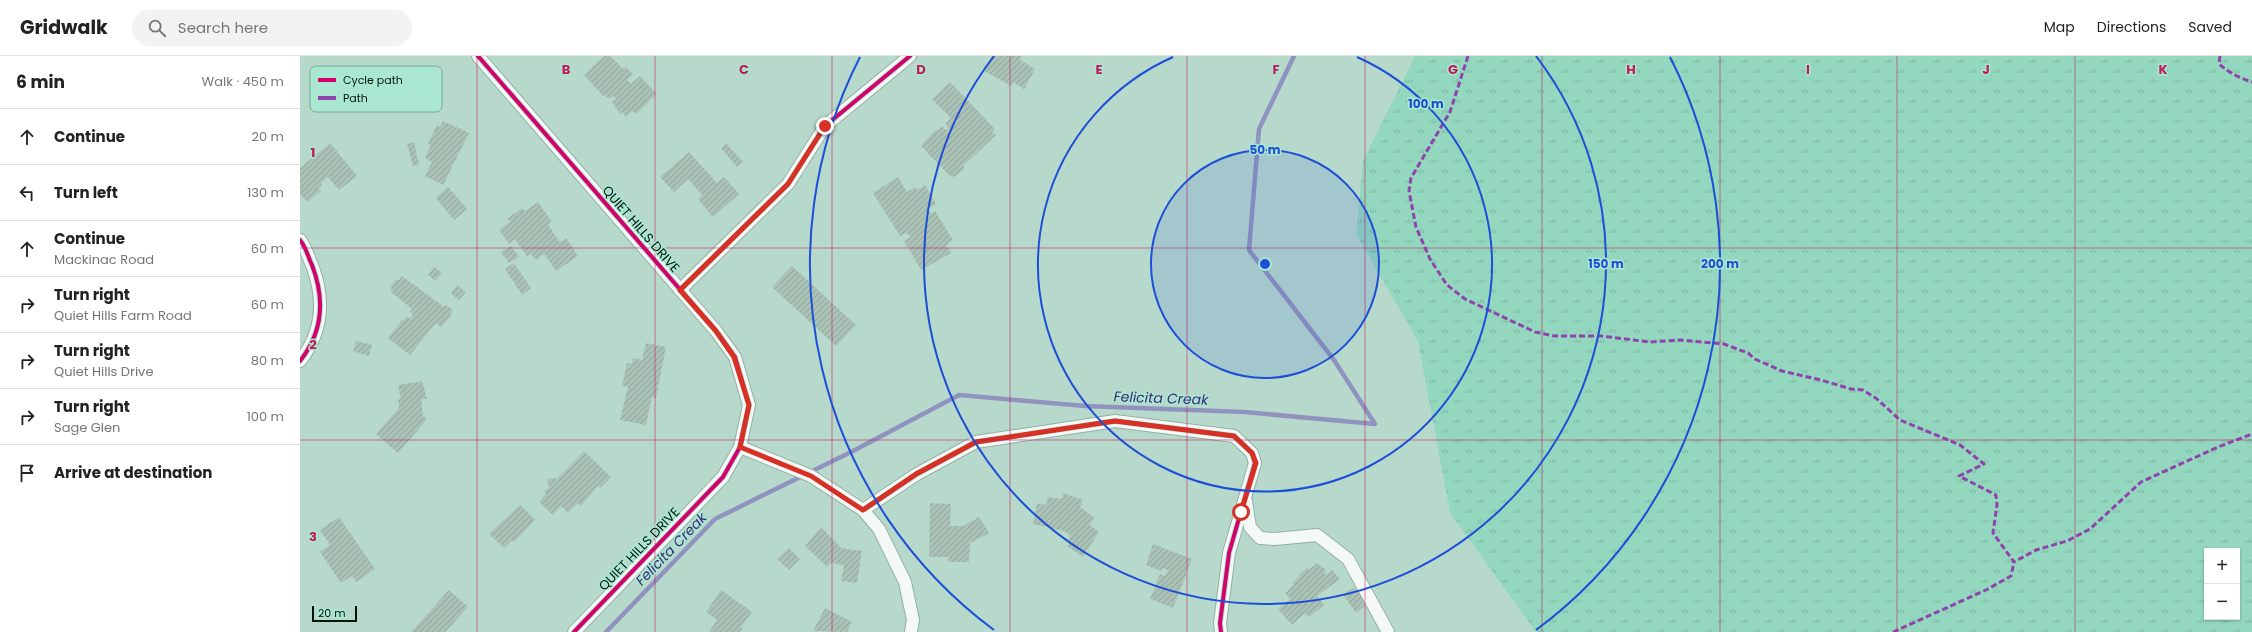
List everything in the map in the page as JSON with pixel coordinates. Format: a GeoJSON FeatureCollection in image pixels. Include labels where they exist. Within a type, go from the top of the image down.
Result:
{"type":"FeatureCollection","features":[{"type":"Feature","properties":{"kind":"street","name":"QUIET HILLS DRIVE"},"geometry":{"type":"LineString","coordinates":[[478,56],[716,331],[734,357],[749,405],[740,447],[723,476],[574,632]]}},
{"type":"Feature","properties":{"kind":"street"},"geometry":{"type":"LineString","coordinates":[[680,290],[788,184],[825,126],[910,56]]}},
{"type":"Feature","properties":{"kind":"street"},"geometry":{"type":"LineString","coordinates":[[300,240],[318,283],[321,313],[314,338],[300,361]]}},
{"type":"Feature","properties":{"kind":"street"},"geometry":{"type":"LineString","coordinates":[[863,510],[916,474],[976,442],[1115,421],[1234,436],[1252,453],[1256,463],[1228,553],[1220,623],[1221,632]]}},
{"type":"Feature","properties":{"kind":"street"},"geometry":{"type":"LineString","coordinates":[[740,447],[811,476],[863,510],[879,529],[905,582],[913,620],[911,632]]}},
{"type":"Feature","properties":{"kind":"street"},"geometry":{"type":"LineString","coordinates":[[1245,498],[1250,527],[1260,538],[1275,539],[1317,535],[1348,559],[1388,632]]}},
{"type":"Feature","properties":{"kind":"green space"},"geometry":{"type":"Polygon","coordinates":[[[1415,56],[2252,56],[2252,632],[1536,632],[1450,513],[1418,341],[1356,234],[1363,161],[1415,56]]]}},
{"type":"Feature","properties":{"kind":"building"},"geometry":{"type":"Polygon","coordinates":[[[604,56],[610,56],[623,69],[626,67],[633,74],[627,80],[631,84],[640,76],[657,94],[636,114],[632,111],[626,117],[622,112],[620,114],[612,102],[616,99],[613,96],[609,99],[605,94],[603,96],[584,75],[604,56]]]}},
{"type":"Feature","properties":{"kind":"building"},"geometry":{"type":"Polygon","coordinates":[[[992,56],[1022,56],[1020,60],[1035,69],[1024,89],[1013,82],[1011,86],[983,70],[992,56]]]}},
{"type":"Feature","properties":{"kind":"building"},"geometry":{"type":"Polygon","coordinates":[[[950,82],[995,129],[992,132],[996,135],[964,165],[964,169],[956,176],[951,177],[921,146],[936,129],[937,131],[942,126],[946,130],[949,128],[945,124],[951,118],[932,99],[950,82]]]}},
{"type":"Feature","properties":{"kind":"building"},"geometry":{"type":"Polygon","coordinates":[[[443,121],[469,133],[443,185],[425,176],[432,162],[425,158],[431,145],[428,144],[437,125],[440,127],[443,121]]]}},
{"type":"Feature","properties":{"kind":"building"},"geometry":{"type":"Polygon","coordinates":[[[414,142],[419,165],[413,166],[407,144],[414,142]]]}},
{"type":"Feature","properties":{"kind":"building"},"geometry":{"type":"Polygon","coordinates":[[[330,143],[357,176],[339,190],[328,177],[318,188],[321,191],[307,202],[300,194],[300,168],[330,143]]]}},
{"type":"Feature","properties":{"kind":"building"},"geometry":{"type":"Polygon","coordinates":[[[726,143],[743,162],[737,167],[721,148],[726,143]]]}},
{"type":"Feature","properties":{"kind":"building"},"geometry":{"type":"Polygon","coordinates":[[[689,152],[717,183],[724,177],[739,194],[713,217],[698,199],[702,195],[688,179],[674,192],[660,177],[689,152]]]}},
{"type":"Feature","properties":{"kind":"building"},"geometry":{"type":"Polygon","coordinates":[[[898,177],[907,192],[915,187],[917,190],[925,185],[936,204],[928,209],[931,214],[935,211],[953,240],[946,245],[951,253],[921,270],[904,241],[910,237],[907,233],[900,236],[873,193],[898,177]]]}},
{"type":"Feature","properties":{"kind":"building"},"geometry":{"type":"Polygon","coordinates":[[[448,187],[467,209],[454,220],[436,198],[448,187]]]}},
{"type":"Feature","properties":{"kind":"building"},"geometry":{"type":"Polygon","coordinates":[[[538,202],[552,222],[548,225],[560,242],[566,238],[578,256],[556,271],[544,254],[536,260],[531,254],[527,256],[515,239],[509,244],[499,230],[510,222],[507,219],[522,208],[525,211],[538,202]]]}},
{"type":"Feature","properties":{"kind":"building"},"geometry":{"type":"Polygon","coordinates":[[[511,246],[519,257],[509,263],[501,252],[511,246]]]}},
{"type":"Feature","properties":{"kind":"building"},"geometry":{"type":"Polygon","coordinates":[[[514,263],[531,288],[522,295],[505,269],[514,263]]]}},
{"type":"Feature","properties":{"kind":"building"},"geometry":{"type":"Polygon","coordinates":[[[792,266],[856,325],[836,346],[772,287],[792,266]]]}},
{"type":"Feature","properties":{"kind":"building"},"geometry":{"type":"Polygon","coordinates":[[[434,267],[442,273],[435,281],[428,275],[434,267]]]}},
{"type":"Feature","properties":{"kind":"building"},"geometry":{"type":"Polygon","coordinates":[[[402,276],[444,307],[446,305],[453,310],[450,314],[452,315],[441,327],[436,323],[410,355],[388,338],[402,320],[403,321],[407,316],[410,319],[413,315],[410,312],[412,309],[390,291],[392,288],[390,287],[402,276]]]}},
{"type":"Feature","properties":{"kind":"building"},"geometry":{"type":"Polygon","coordinates":[[[457,285],[466,292],[459,300],[451,293],[457,285]]]}},
{"type":"Feature","properties":{"kind":"building"},"geometry":{"type":"Polygon","coordinates":[[[356,341],[372,345],[369,356],[353,351],[356,341]]]}},
{"type":"Feature","properties":{"kind":"building"},"geometry":{"type":"Polygon","coordinates":[[[646,343],[666,347],[656,398],[652,397],[646,425],[620,420],[628,387],[622,386],[627,363],[632,364],[633,358],[642,360],[646,343]]]}},
{"type":"Feature","properties":{"kind":"building"},"geometry":{"type":"Polygon","coordinates":[[[422,381],[427,399],[421,399],[423,416],[427,419],[398,453],[376,434],[399,408],[398,399],[401,399],[398,385],[422,381]]]}},
{"type":"Feature","properties":{"kind":"building"},"geometry":{"type":"Polygon","coordinates":[[[584,451],[611,477],[600,488],[598,486],[581,506],[578,503],[568,513],[561,506],[553,515],[539,502],[546,494],[544,492],[549,487],[547,481],[550,478],[557,479],[584,451]]]}},
{"type":"Feature","properties":{"kind":"building"},"geometry":{"type":"Polygon","coordinates":[[[1063,493],[1083,500],[1080,507],[1095,518],[1089,524],[1099,532],[1083,557],[1067,546],[1070,541],[1068,539],[1071,536],[1064,531],[1033,524],[1037,503],[1046,505],[1048,497],[1062,499],[1063,493]]]}},
{"type":"Feature","properties":{"kind":"building"},"geometry":{"type":"Polygon","coordinates":[[[930,503],[951,504],[950,526],[963,526],[979,517],[989,533],[970,543],[969,562],[948,562],[949,557],[929,557],[930,503]]]}},
{"type":"Feature","properties":{"kind":"building"},"geometry":{"type":"Polygon","coordinates":[[[520,505],[535,520],[514,542],[512,540],[504,548],[489,534],[520,505]]]}},
{"type":"Feature","properties":{"kind":"building"},"geometry":{"type":"Polygon","coordinates":[[[339,517],[375,569],[356,582],[352,576],[341,583],[320,552],[330,545],[320,530],[339,517]]]}},
{"type":"Feature","properties":{"kind":"building"},"geometry":{"type":"Polygon","coordinates":[[[821,527],[841,548],[862,551],[857,583],[841,581],[844,565],[830,563],[827,567],[805,546],[821,527]]]}},
{"type":"Feature","properties":{"kind":"building"},"geometry":{"type":"Polygon","coordinates":[[[1153,544],[1192,559],[1173,608],[1150,599],[1160,574],[1165,576],[1168,570],[1162,568],[1161,571],[1146,565],[1153,544]]]}},
{"type":"Feature","properties":{"kind":"building"},"geometry":{"type":"Polygon","coordinates":[[[789,548],[800,559],[789,570],[777,559],[789,548]]]}},
{"type":"Feature","properties":{"kind":"building"},"geometry":{"type":"Polygon","coordinates":[[[1317,563],[1326,570],[1324,572],[1326,575],[1332,570],[1340,579],[1317,596],[1324,605],[1309,617],[1305,613],[1292,625],[1278,609],[1290,599],[1285,593],[1294,585],[1292,583],[1308,567],[1309,570],[1317,563]]]}},
{"type":"Feature","properties":{"kind":"building"},"geometry":{"type":"Polygon","coordinates":[[[1354,587],[1367,604],[1356,613],[1343,595],[1354,587]]]}},
{"type":"Feature","properties":{"kind":"building"},"geometry":{"type":"Polygon","coordinates":[[[449,590],[468,607],[445,632],[411,632],[449,590]]]}},
{"type":"Feature","properties":{"kind":"building"},"geometry":{"type":"Polygon","coordinates":[[[721,590],[752,612],[741,627],[743,628],[740,632],[709,632],[717,620],[706,612],[721,590]]]}},
{"type":"Feature","properties":{"kind":"building"},"geometry":{"type":"Polygon","coordinates":[[[825,608],[852,622],[847,632],[813,631],[825,608]]]}},
{"type":"Feature","properties":{"kind":"waterway","name":"Felicita Creak"},"geometry":{"type":"LineString","coordinates":[[606,632],[715,519],[853,451],[959,395],[1085,406],[1244,412],[1375,424],[1334,360],[1249,250],[1259,129],[1294,56]]}},
{"type":"Feature","properties":{"kind":"marked path"},"geometry":{"type":"LineString","coordinates":[[1468,56],[1450,112],[1411,178],[1409,191],[1416,227],[1430,259],[1447,285],[1465,299],[1535,332],[1554,336],[1601,336],[1650,342],[1680,340],[1724,344],[1748,353],[1755,359],[1782,371],[1851,389],[1863,390],[1877,399],[1900,420],[1960,445],[1984,464],[1959,476],[1996,495],[1997,505],[1993,533],[2014,562],[2036,550],[2067,541],[2090,529],[2141,482],[2218,447],[2252,434]]}},
{"type":"Feature","properties":{"kind":"marked path"},"geometry":{"type":"LineString","coordinates":[[2220,56],[2219,64],[2235,75],[2252,82]]}},
{"type":"Feature","properties":{"kind":"marked path"},"geometry":{"type":"LineString","coordinates":[[1893,632],[1986,590],[2011,576],[2014,562]]}},
{"type":"Feature","properties":{"kind":"cycle path"},"geometry":{"type":"LineString","coordinates":[[478,56],[716,331],[735,357],[749,405],[740,447],[723,477],[574,632]]}},
{"type":"Feature","properties":{"kind":"cycle path"},"geometry":{"type":"LineString","coordinates":[[680,290],[788,184],[825,126],[910,56]]}},
{"type":"Feature","properties":{"kind":"cycle path"},"geometry":{"type":"LineString","coordinates":[[300,240],[312,265],[319,290],[320,303],[320,315],[313,339],[308,350],[300,361]]}},
{"type":"Feature","properties":{"kind":"cycle path"},"geometry":{"type":"LineString","coordinates":[[863,510],[917,474],[976,442],[1115,421],[1234,436],[1252,453],[1255,463],[1229,553],[1220,623],[1221,632]]}},
{"type":"Feature","properties":{"kind":"route"},"geometry":{"type":"LineString","coordinates":[[825,126],[788,184],[680,290],[716,331],[734,357],[749,405],[740,447],[811,476],[863,510],[916,474],[976,442],[1115,421],[1234,436],[1252,453],[1256,463],[1241,512]]}}]}
